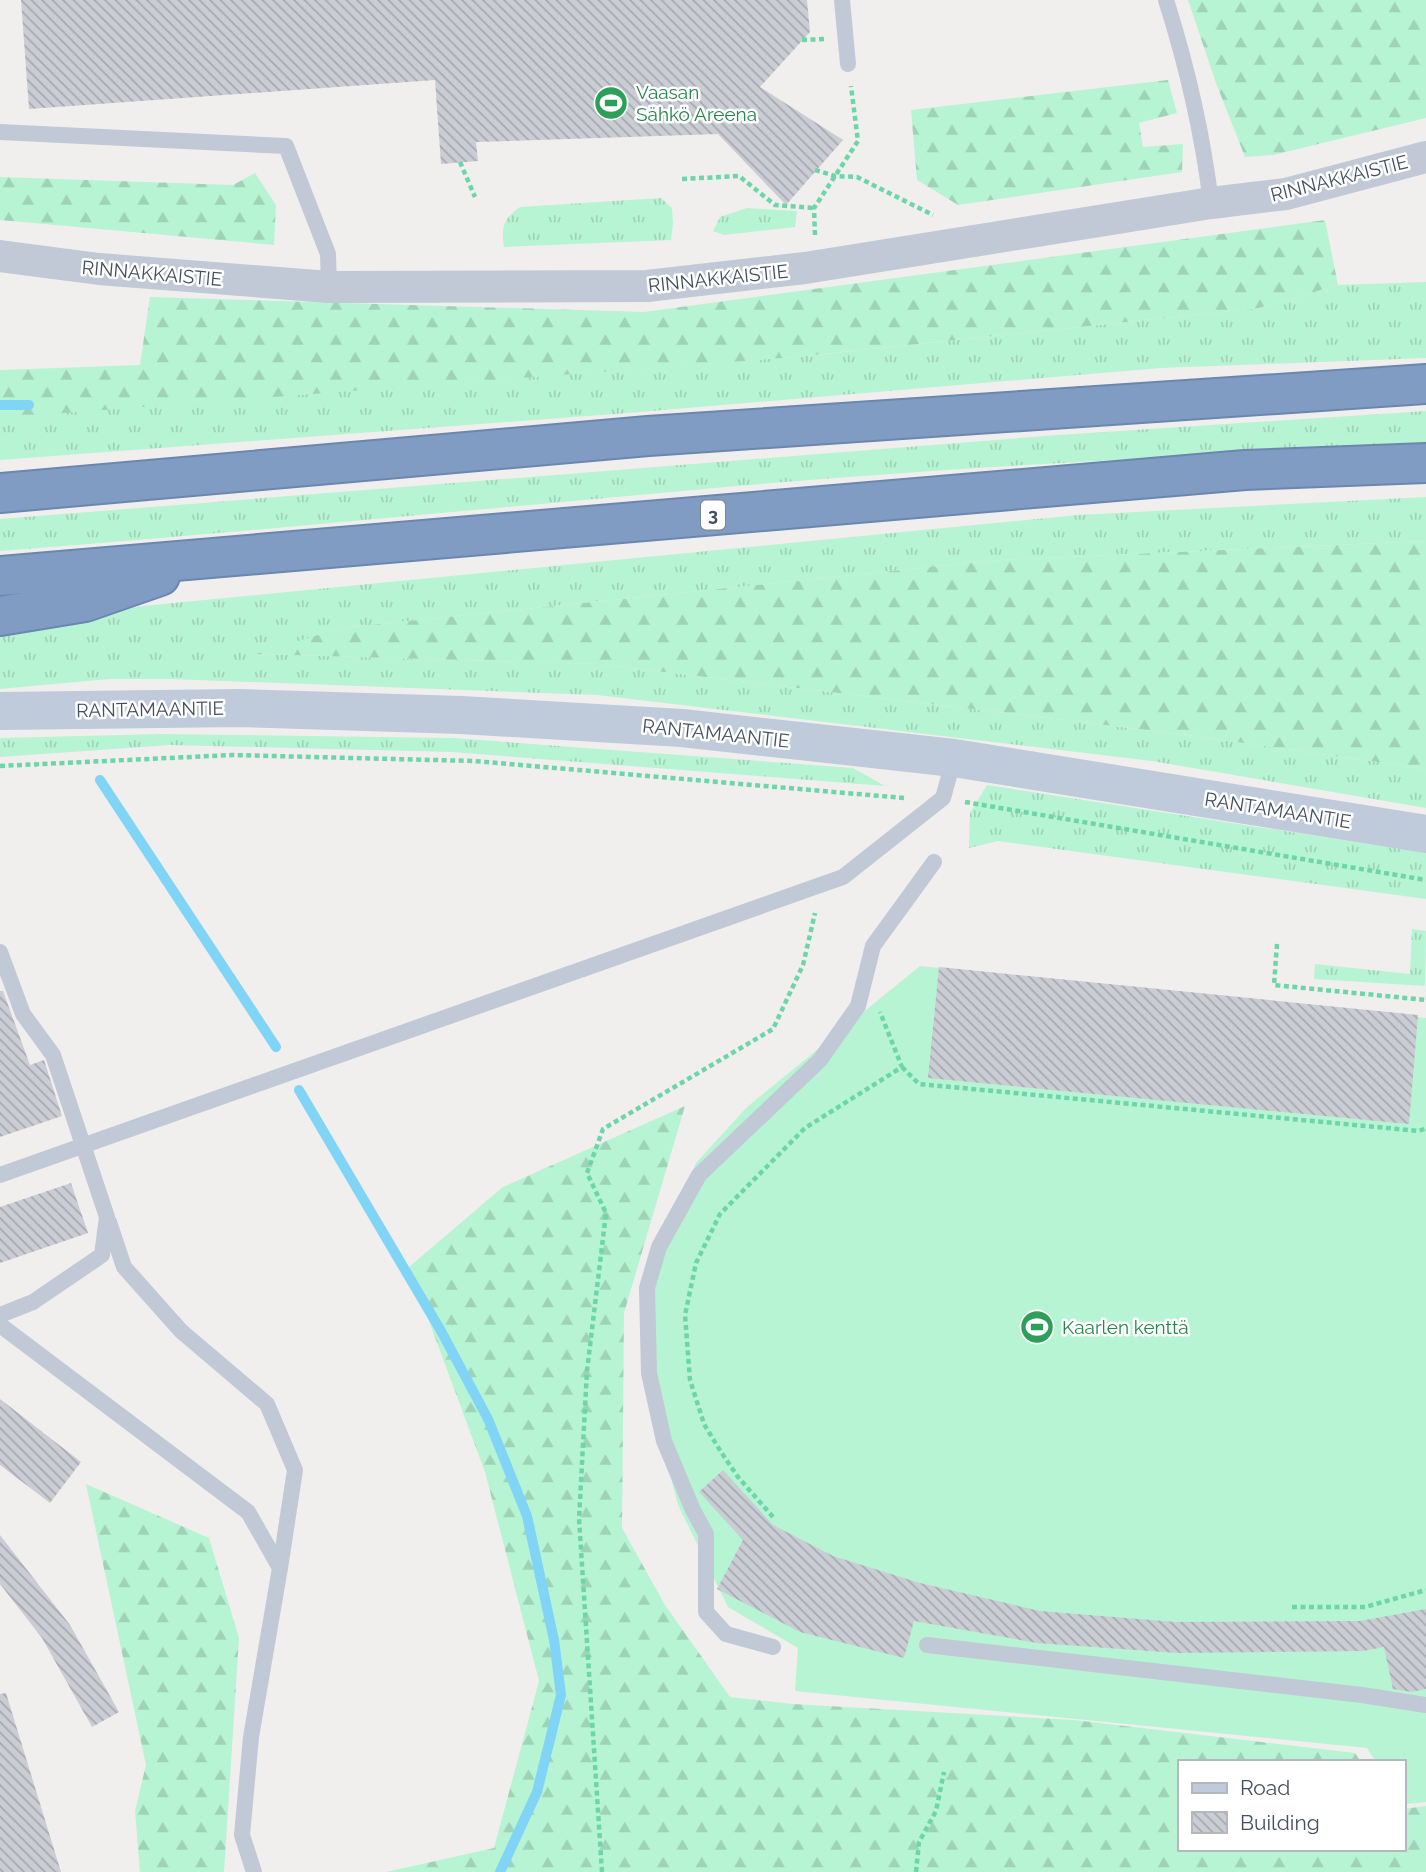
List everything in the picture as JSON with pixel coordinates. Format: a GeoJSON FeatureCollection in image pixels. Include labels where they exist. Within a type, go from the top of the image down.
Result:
{"type":"FeatureCollection","features":[{"type":"Feature","properties":{"kind":"highway"},"geometry":{"type":"LineString","coordinates":[[0,493],[648,436],[1426,384]]}},
{"type":"Feature","properties":{"kind":"highway","name":"3"},"geometry":{"type":"LineString","coordinates":[[0,576],[1245,470],[1426,463]]}},
{"type":"Feature","properties":{"kind":"highway"},"geometry":{"type":"LineString","coordinates":[[0,616],[85,602],[213,557]]}},
{"type":"Feature","properties":{"kind":"main road","name":"RANTAMAANTIE"},"geometry":{"type":"LineString","coordinates":[[0,711],[239,708],[461,715],[682,728],[954,758],[1426,834]]}},
{"type":"Feature","properties":{"kind":"street","name":"RINNAKKAISTIE"},"geometry":{"type":"LineString","coordinates":[[0,256],[99,270],[329,287],[647,286],[805,268],[1211,203],[1286,194],[1426,157]]}},
{"type":"Feature","properties":{"kind":"lane"},"geometry":{"type":"LineString","coordinates":[[842,0],[848,64]]}},
{"type":"Feature","properties":{"kind":"lane"},"geometry":{"type":"LineString","coordinates":[[1166,0],[1182,56],[1211,203]]}},
{"type":"Feature","properties":{"kind":"lane"},"geometry":{"type":"LineString","coordinates":[[0,132],[286,146],[328,254],[329,287]]}},
{"type":"Feature","properties":{"kind":"lane"},"geometry":{"type":"LineString","coordinates":[[0,1175],[843,877],[943,798],[954,758]]}},
{"type":"Feature","properties":{"kind":"lane"},"geometry":{"type":"LineString","coordinates":[[773,1647],[726,1634],[706,1612],[706,1534],[664,1441],[649,1373],[647,1288],[659,1247],[699,1175],[820,1060],[858,1006],[873,946],[934,862]]}},
{"type":"Feature","properties":{"kind":"lane"},"geometry":{"type":"LineString","coordinates":[[0,952],[23,1014],[53,1055],[124,1267],[181,1331],[267,1404],[295,1471],[251,1737],[242,1835],[254,1872]]}},
{"type":"Feature","properties":{"kind":"lane"},"geometry":{"type":"LineString","coordinates":[[0,1315],[33,1302],[102,1255],[107,1217]]}},
{"type":"Feature","properties":{"kind":"lane"},"geometry":{"type":"LineString","coordinates":[[0,1325],[248,1511],[280,1568]]}},
{"type":"Feature","properties":{"kind":"lane"},"geometry":{"type":"LineString","coordinates":[[928,1645],[1426,1704]]}},
{"type":"Feature","properties":{"kind":"path"},"geometry":{"type":"LineString","coordinates":[[828,237],[815,239],[814,208],[858,141],[848,64]]}},
{"type":"Feature","properties":{"kind":"path"},"geometry":{"type":"LineString","coordinates":[[460,162],[475,197]]}},
{"type":"Feature","properties":{"kind":"path"},"geometry":{"type":"LineString","coordinates":[[815,170],[835,176],[857,177],[943,220]]}},
{"type":"Feature","properties":{"kind":"path"},"geometry":{"type":"LineString","coordinates":[[682,179],[739,176],[775,205],[814,208]]}},
{"type":"Feature","properties":{"kind":"path"},"geometry":{"type":"LineString","coordinates":[[0,766],[232,755],[474,761],[899,798],[943,798],[1426,880]]}},
{"type":"Feature","properties":{"kind":"path"},"geometry":{"type":"LineString","coordinates":[[1277,944],[1274,985],[1426,1000]]}},
{"type":"Feature","properties":{"kind":"path"},"geometry":{"type":"LineString","coordinates":[[866,975],[902,1067],[919,1084],[1419,1131],[1426,1128]]}},
{"type":"Feature","properties":{"kind":"path"},"geometry":{"type":"LineString","coordinates":[[773,1517],[738,1477],[704,1424],[690,1380],[685,1315],[696,1263],[720,1214],[796,1136],[902,1067]]}},
{"type":"Feature","properties":{"kind":"path"},"geometry":{"type":"LineString","coordinates":[[1292,1607],[1365,1607],[1426,1590]]}},
{"type":"Feature","properties":{"kind":"path"},"geometry":{"type":"LineString","coordinates":[[916,1872],[919,1842],[936,1811],[944,1772]]}},
{"type":"Feature","properties":{"kind":"green space"},"geometry":{"type":"Polygon","coordinates":[[[1188,0],[1426,0],[1426,118],[1273,155],[1245,157],[1188,0]]]}},
{"type":"Feature","properties":{"kind":"green space"},"geometry":{"type":"Polygon","coordinates":[[[1168,80],[1177,113],[1139,123],[1143,147],[1183,144],[1182,172],[958,205],[917,180],[911,110],[1168,80]]]}},
{"type":"Feature","properties":{"kind":"green space"},"geometry":{"type":"Polygon","coordinates":[[[255,173],[276,205],[274,245],[0,220],[0,177],[233,185],[255,173]]]}},
{"type":"Feature","properties":{"kind":"green space"},"geometry":{"type":"Polygon","coordinates":[[[661,198],[672,208],[671,240],[504,247],[505,224],[520,207],[661,198]]]}},
{"type":"Feature","properties":{"kind":"green space"},"geometry":{"type":"Polygon","coordinates":[[[747,208],[797,211],[795,227],[724,235],[713,231],[720,217],[747,208]]]}},
{"type":"Feature","properties":{"kind":"green space"},"geometry":{"type":"Polygon","coordinates":[[[1325,220],[1338,285],[1259,308],[795,357],[0,418],[0,370],[140,365],[150,297],[644,312],[1325,220]]]}},
{"type":"Feature","properties":{"kind":"green space"},"geometry":{"type":"Polygon","coordinates":[[[1426,282],[1426,358],[1161,368],[628,413],[0,460],[0,417],[806,356],[1259,308],[1338,285],[1426,282]]]}},
{"type":"Feature","properties":{"kind":"green space"},"geometry":{"type":"Polygon","coordinates":[[[1426,411],[1426,445],[1082,462],[823,479],[0,551],[0,519],[1058,435],[1426,411]]]}},
{"type":"Feature","properties":{"kind":"green space"},"geometry":{"type":"Polygon","coordinates":[[[1426,497],[1426,541],[998,560],[341,628],[259,654],[597,664],[1188,735],[1426,769],[1426,808],[1152,761],[597,695],[171,679],[109,679],[0,689],[0,635],[143,606],[1078,515],[1426,497]]]}},
{"type":"Feature","properties":{"kind":"green space"},"geometry":{"type":"Polygon","coordinates":[[[1426,541],[1426,769],[1188,735],[597,664],[256,654],[341,628],[998,560],[1426,541]]]}},
{"type":"Feature","properties":{"kind":"green space"},"geometry":{"type":"Polygon","coordinates":[[[161,734],[453,738],[853,768],[885,786],[452,752],[170,745],[0,757],[0,738],[161,734]]]}},
{"type":"Feature","properties":{"kind":"green space"},"geometry":{"type":"Polygon","coordinates":[[[987,785],[1426,853],[1426,899],[998,841],[969,848],[970,813],[987,785]]]}},
{"type":"Feature","properties":{"kind":"green space"},"geometry":{"type":"Polygon","coordinates":[[[1412,929],[1426,931],[1425,986],[1314,979],[1315,964],[1410,974],[1412,929]]]}},
{"type":"Feature","properties":{"kind":"green space","name":"Kaarlen kenttä"},"geometry":{"type":"Polygon","coordinates":[[[920,966],[1426,1018],[1426,1802],[1405,1803],[1405,1760],[1375,1760],[1367,1748],[795,1691],[798,1648],[728,1607],[678,1505],[647,1386],[650,1267],[696,1163],[747,1107],[920,966]]]}},
{"type":"Feature","properties":{"kind":"green space"},"geometry":{"type":"Polygon","coordinates":[[[685,1106],[624,1313],[622,1528],[665,1605],[730,1697],[793,1704],[1074,1720],[1355,1753],[1360,1760],[1178,1760],[1178,1851],[1405,1851],[1405,1809],[1426,1806],[1426,1872],[386,1872],[494,1848],[539,1681],[485,1472],[409,1267],[503,1187],[685,1106]]]}},
{"type":"Feature","properties":{"kind":"green space"},"geometry":{"type":"Polygon","coordinates":[[[86,1484],[209,1538],[239,1638],[224,1872],[140,1872],[135,1811],[146,1765],[86,1484]]]}},
{"type":"Feature","properties":{"kind":"building","name":"Vaasan Sähkö Areena"},"geometry":{"type":"Polygon","coordinates":[[[21,0],[807,0],[810,32],[760,87],[843,140],[786,205],[718,134],[476,142],[478,161],[441,164],[435,80],[29,109],[21,0]]]}},
{"type":"Feature","properties":{"kind":"building"},"geometry":{"type":"Polygon","coordinates":[[[939,967],[1418,1015],[1409,1124],[928,1078],[939,967]]]}},
{"type":"Feature","properties":{"kind":"building"},"geometry":{"type":"Polygon","coordinates":[[[0,991],[3,991],[30,1065],[44,1060],[62,1116],[0,1137],[0,991]]]}},
{"type":"Feature","properties":{"kind":"building"},"geometry":{"type":"Polygon","coordinates":[[[71,1183],[88,1233],[0,1263],[0,1207],[71,1183]]]}},
{"type":"Feature","properties":{"kind":"building"},"geometry":{"type":"Polygon","coordinates":[[[0,1399],[81,1462],[50,1503],[0,1465],[0,1399]]]}},
{"type":"Feature","properties":{"kind":"building"},"geometry":{"type":"Polygon","coordinates":[[[723,1470],[773,1525],[833,1556],[920,1583],[1040,1611],[1175,1622],[1360,1621],[1426,1609],[1426,1689],[1412,1692],[1393,1689],[1384,1647],[1363,1651],[1177,1653],[1037,1643],[914,1621],[904,1658],[800,1632],[717,1589],[743,1540],[699,1492],[723,1470]]]}},
{"type":"Feature","properties":{"kind":"building"},"geometry":{"type":"Polygon","coordinates":[[[0,1535],[70,1625],[119,1712],[92,1727],[42,1638],[0,1584],[0,1535]]]}},
{"type":"Feature","properties":{"kind":"building"},"geometry":{"type":"Polygon","coordinates":[[[6,1693],[61,1872],[0,1872],[0,1694],[6,1693]]]}},
{"type":"Feature","properties":{"kind":"waterway"},"geometry":{"type":"LineString","coordinates":[[0,405],[29,405]]}},
{"type":"Feature","properties":{"kind":"waterway"},"geometry":{"type":"LineString","coordinates":[[100,780],[276,1047]]}},
{"type":"Feature","properties":{"kind":"waterway"},"geometry":{"type":"LineString","coordinates":[[299,1090],[441,1331],[488,1419],[527,1516],[554,1640],[561,1695],[537,1792],[500,1872]]}},
{"type":"Feature","properties":{"kind":"place","name":"Vaasan Sähkö Areena"},"geometry":{"type":"Point","coordinates":[611,103]}},
{"type":"Feature","properties":{"kind":"place","name":"Kaarlen kenttä"},"geometry":{"type":"Point","coordinates":[1037,1327]}}]}
